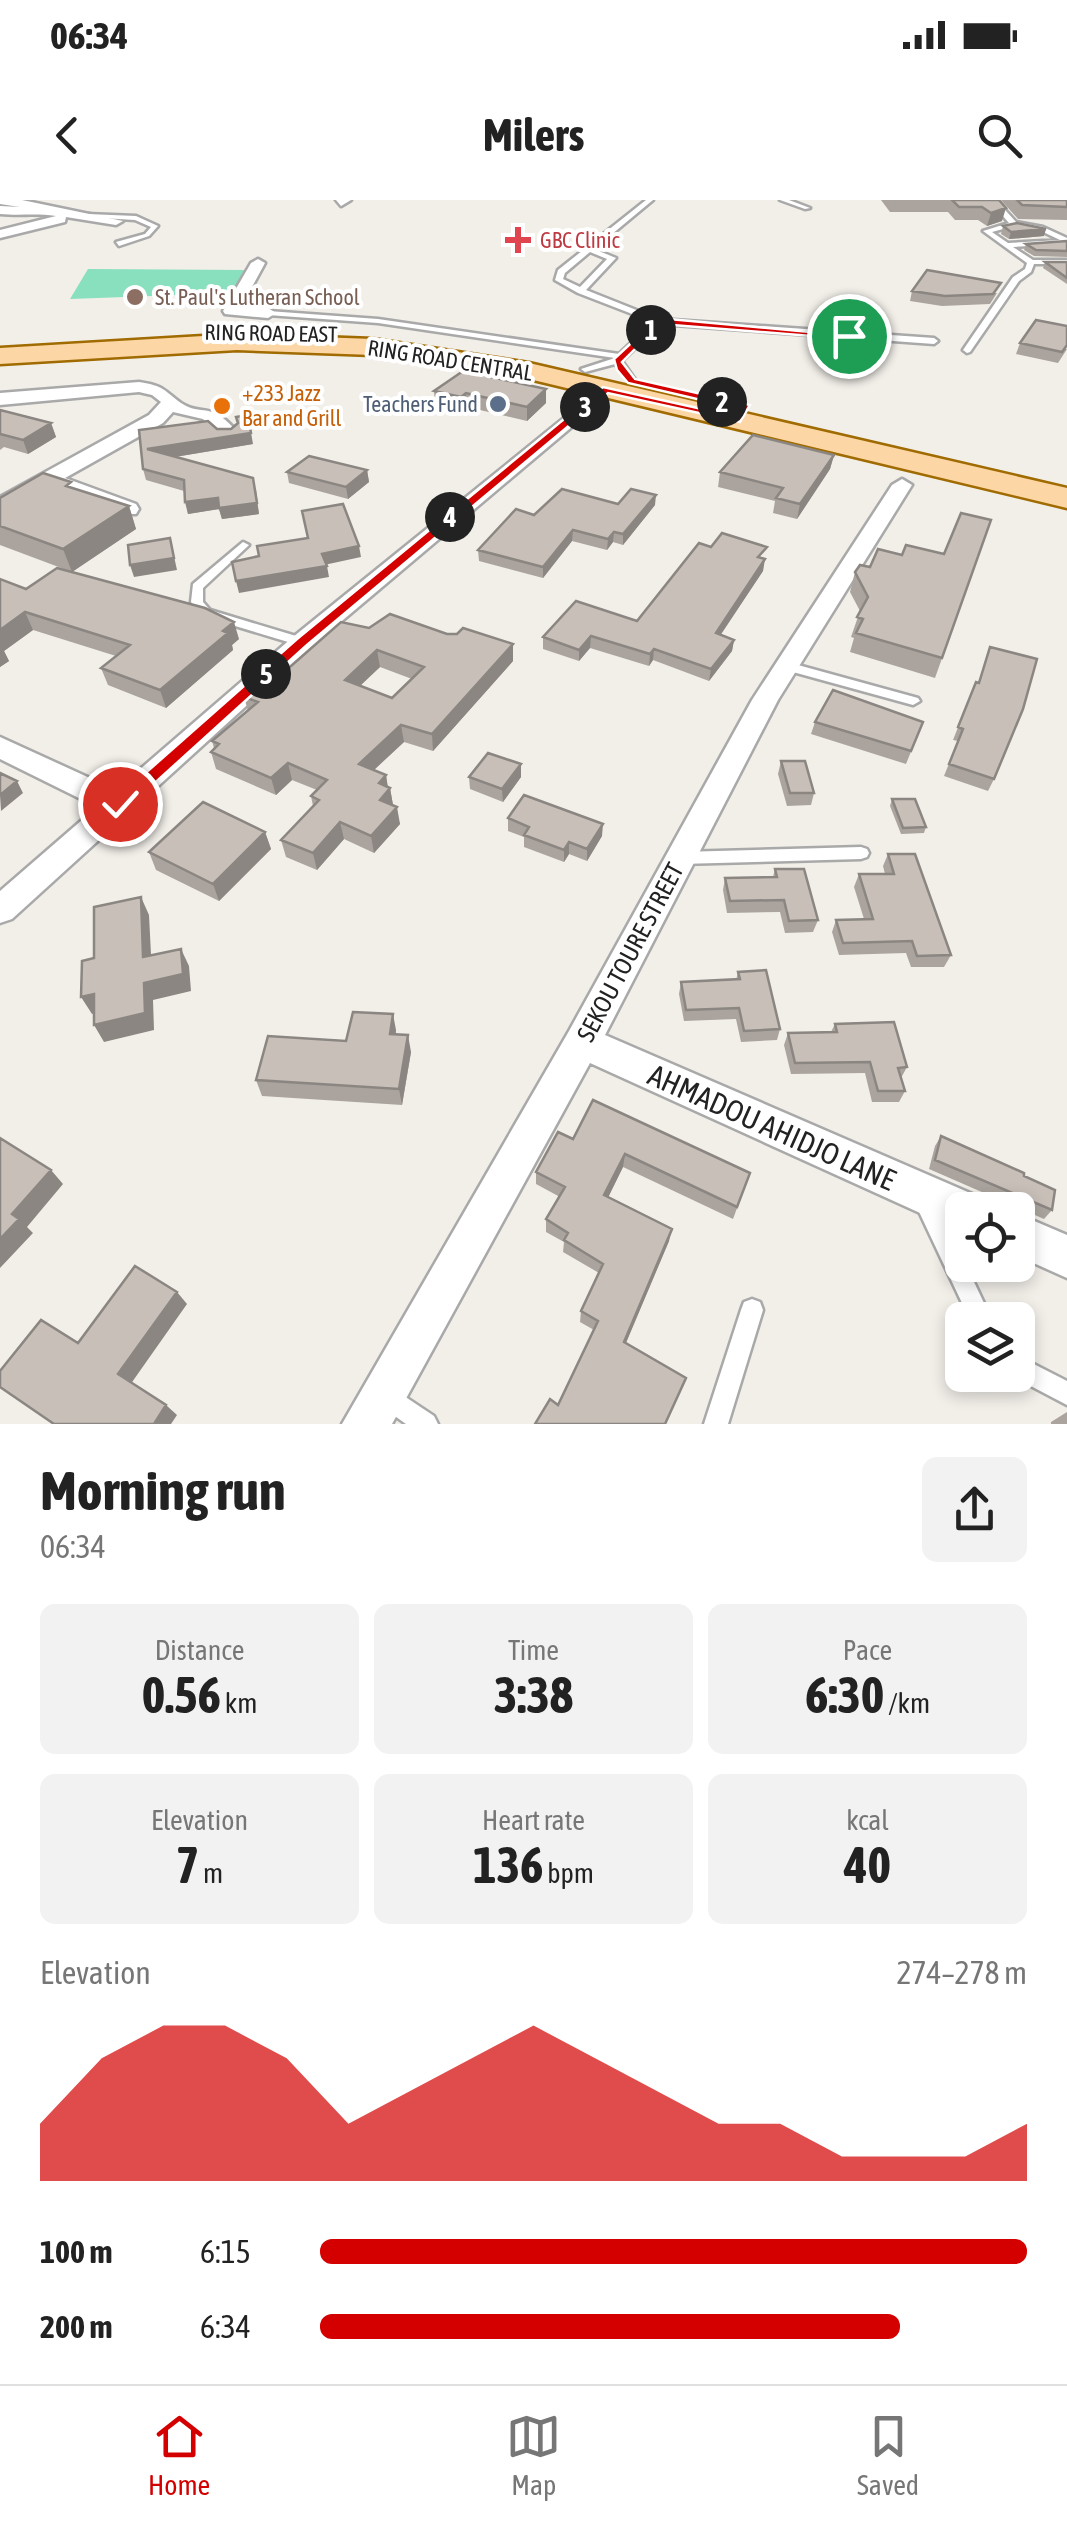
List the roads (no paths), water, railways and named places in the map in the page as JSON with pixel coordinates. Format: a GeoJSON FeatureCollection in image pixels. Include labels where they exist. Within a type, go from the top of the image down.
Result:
{"type":"FeatureCollection","features":[{"type":"Feature","properties":{"kind":"main road","name":"RING ROAD EAST"},"geometry":{"type":"LineString","coordinates":[[0,345],[180,332],[350,334],[447,344],[619,372]]}},
{"type":"Feature","properties":{"kind":"main road","name":"RING ROAD CENTRAL"},"geometry":{"type":"LineString","coordinates":[[0,356],[236,342],[373,347],[529,370],[619,372],[741,414],[1067,498]]}},
{"type":"Feature","properties":{"kind":"main road"},"geometry":{"type":"LineString","coordinates":[[741,414],[1067,482]]}},
{"type":"Feature","properties":{"kind":"street"},"geometry":{"type":"LineString","coordinates":[[0,200],[116,221]]}},
{"type":"Feature","properties":{"kind":"street"},"geometry":{"type":"LineString","coordinates":[[0,210],[30,203]]}},
{"type":"Feature","properties":{"kind":"street"},"geometry":{"type":"LineString","coordinates":[[0,234],[82,215]]}},
{"type":"Feature","properties":{"kind":"street"},"geometry":{"type":"LineString","coordinates":[[258,263],[231,310],[268,313]]}},
{"type":"Feature","properties":{"kind":"street"},"geometry":{"type":"LineString","coordinates":[[0,910],[302,642],[619,372]]}},
{"type":"Feature","properties":{"kind":"street"},"geometry":{"type":"LineString","coordinates":[[0,398],[139,387],[168,396],[170,406]]}},
{"type":"Feature","properties":{"kind":"street"},"geometry":{"type":"LineString","coordinates":[[170,406],[210,415],[227,432]]}},
{"type":"Feature","properties":{"kind":"street"},"geometry":{"type":"LineString","coordinates":[[0,506],[156,419],[170,406]]}},
{"type":"Feature","properties":{"kind":"street"},"geometry":{"type":"LineString","coordinates":[[47,479],[130,510]]}},
{"type":"Feature","properties":{"kind":"street","name":"SEKOU TOURE STREET"},"geometry":{"type":"LineString","coordinates":[[366,1424],[582,1042],[787,666],[902,486]]}},
{"type":"Feature","properties":{"kind":"street"},"geometry":{"type":"LineString","coordinates":[[0,747],[120,804]]}},
{"type":"Feature","properties":{"kind":"street","name":"AHMADOU AHIDJO LANE"},"geometry":{"type":"LineString","coordinates":[[582,1042],[945,1203]]}},
{"type":"Feature","properties":{"kind":"street"},"geometry":{"type":"LineString","coordinates":[[1035,1243],[1067,1257]]}},
{"type":"Feature","properties":{"kind":"lane"},"geometry":{"type":"LineString","coordinates":[[650,200],[561,272],[559,280],[658,321],[934,342]]}},
{"type":"Feature","properties":{"kind":"lane"},"geometry":{"type":"LineString","coordinates":[[783,200],[807,208]]}},
{"type":"Feature","properties":{"kind":"lane"},"geometry":{"type":"LineString","coordinates":[[992,200],[1014,224]]}},
{"type":"Feature","properties":{"kind":"lane"},"geometry":{"type":"LineString","coordinates":[[82,215],[136,218],[156,226],[147,235],[118,244]]}},
{"type":"Feature","properties":{"kind":"lane"},"geometry":{"type":"LineString","coordinates":[[1004,245],[1067,242],[1055,234],[1014,224],[986,231],[1004,245],[1015,253],[1030,262],[1067,262]]}},
{"type":"Feature","properties":{"kind":"lane"},"geometry":{"type":"LineString","coordinates":[[994,237],[1055,234]]}},
{"type":"Feature","properties":{"kind":"lane"},"geometry":{"type":"LineString","coordinates":[[580,291],[612,258],[589,250]]}},
{"type":"Feature","properties":{"kind":"lane"},"geometry":{"type":"LineString","coordinates":[[1015,253],[1067,250]]}},
{"type":"Feature","properties":{"kind":"lane"},"geometry":{"type":"LineString","coordinates":[[967,350],[1016,280],[1028,270],[1030,262]]}},
{"type":"Feature","properties":{"kind":"lane"},"geometry":{"type":"LineString","coordinates":[[268,313],[378,320],[619,372],[658,321]]}},
{"type":"Feature","properties":{"kind":"lane"},"geometry":{"type":"LineString","coordinates":[[243,545],[198,587],[197,602],[206,613],[302,642]]}},
{"type":"Feature","properties":{"kind":"lane"},"geometry":{"type":"LineString","coordinates":[[787,666],[912,701]]}},
{"type":"Feature","properties":{"kind":"lane"},"geometry":{"type":"LineString","coordinates":[[680,858],[861,853]]}},
{"type":"Feature","properties":{"kind":"lane"},"geometry":{"type":"LineString","coordinates":[[920,1192],[972,1302]]}},
{"type":"Feature","properties":{"kind":"lane"},"geometry":{"type":"LineString","coordinates":[[716,1424],[752,1310]]}},
{"type":"Feature","properties":{"kind":"lane"},"geometry":{"type":"LineString","coordinates":[[1035,1376],[1067,1393]]}},
{"type":"Feature","properties":{"kind":"lane"},"geometry":{"type":"LineString","coordinates":[[383,1394],[426,1424]]}},
{"type":"Feature","properties":{"kind":"place","name":"GBC Clinic"},"geometry":{"type":"Point","coordinates":[518,240]}},
{"type":"Feature","properties":{"kind":"place","name":"St. Paul's Lutheran School"},"geometry":{"type":"Point","coordinates":[135,297]}},
{"type":"Feature","properties":{"kind":"place","name":"Teachers Fund"},"geometry":{"type":"Point","coordinates":[498,404]}},
{"type":"Feature","properties":{"kind":"place","name":"+233 Jazz Bar and Grill"},"geometry":{"type":"Point","coordinates":[222,406]}}]}
